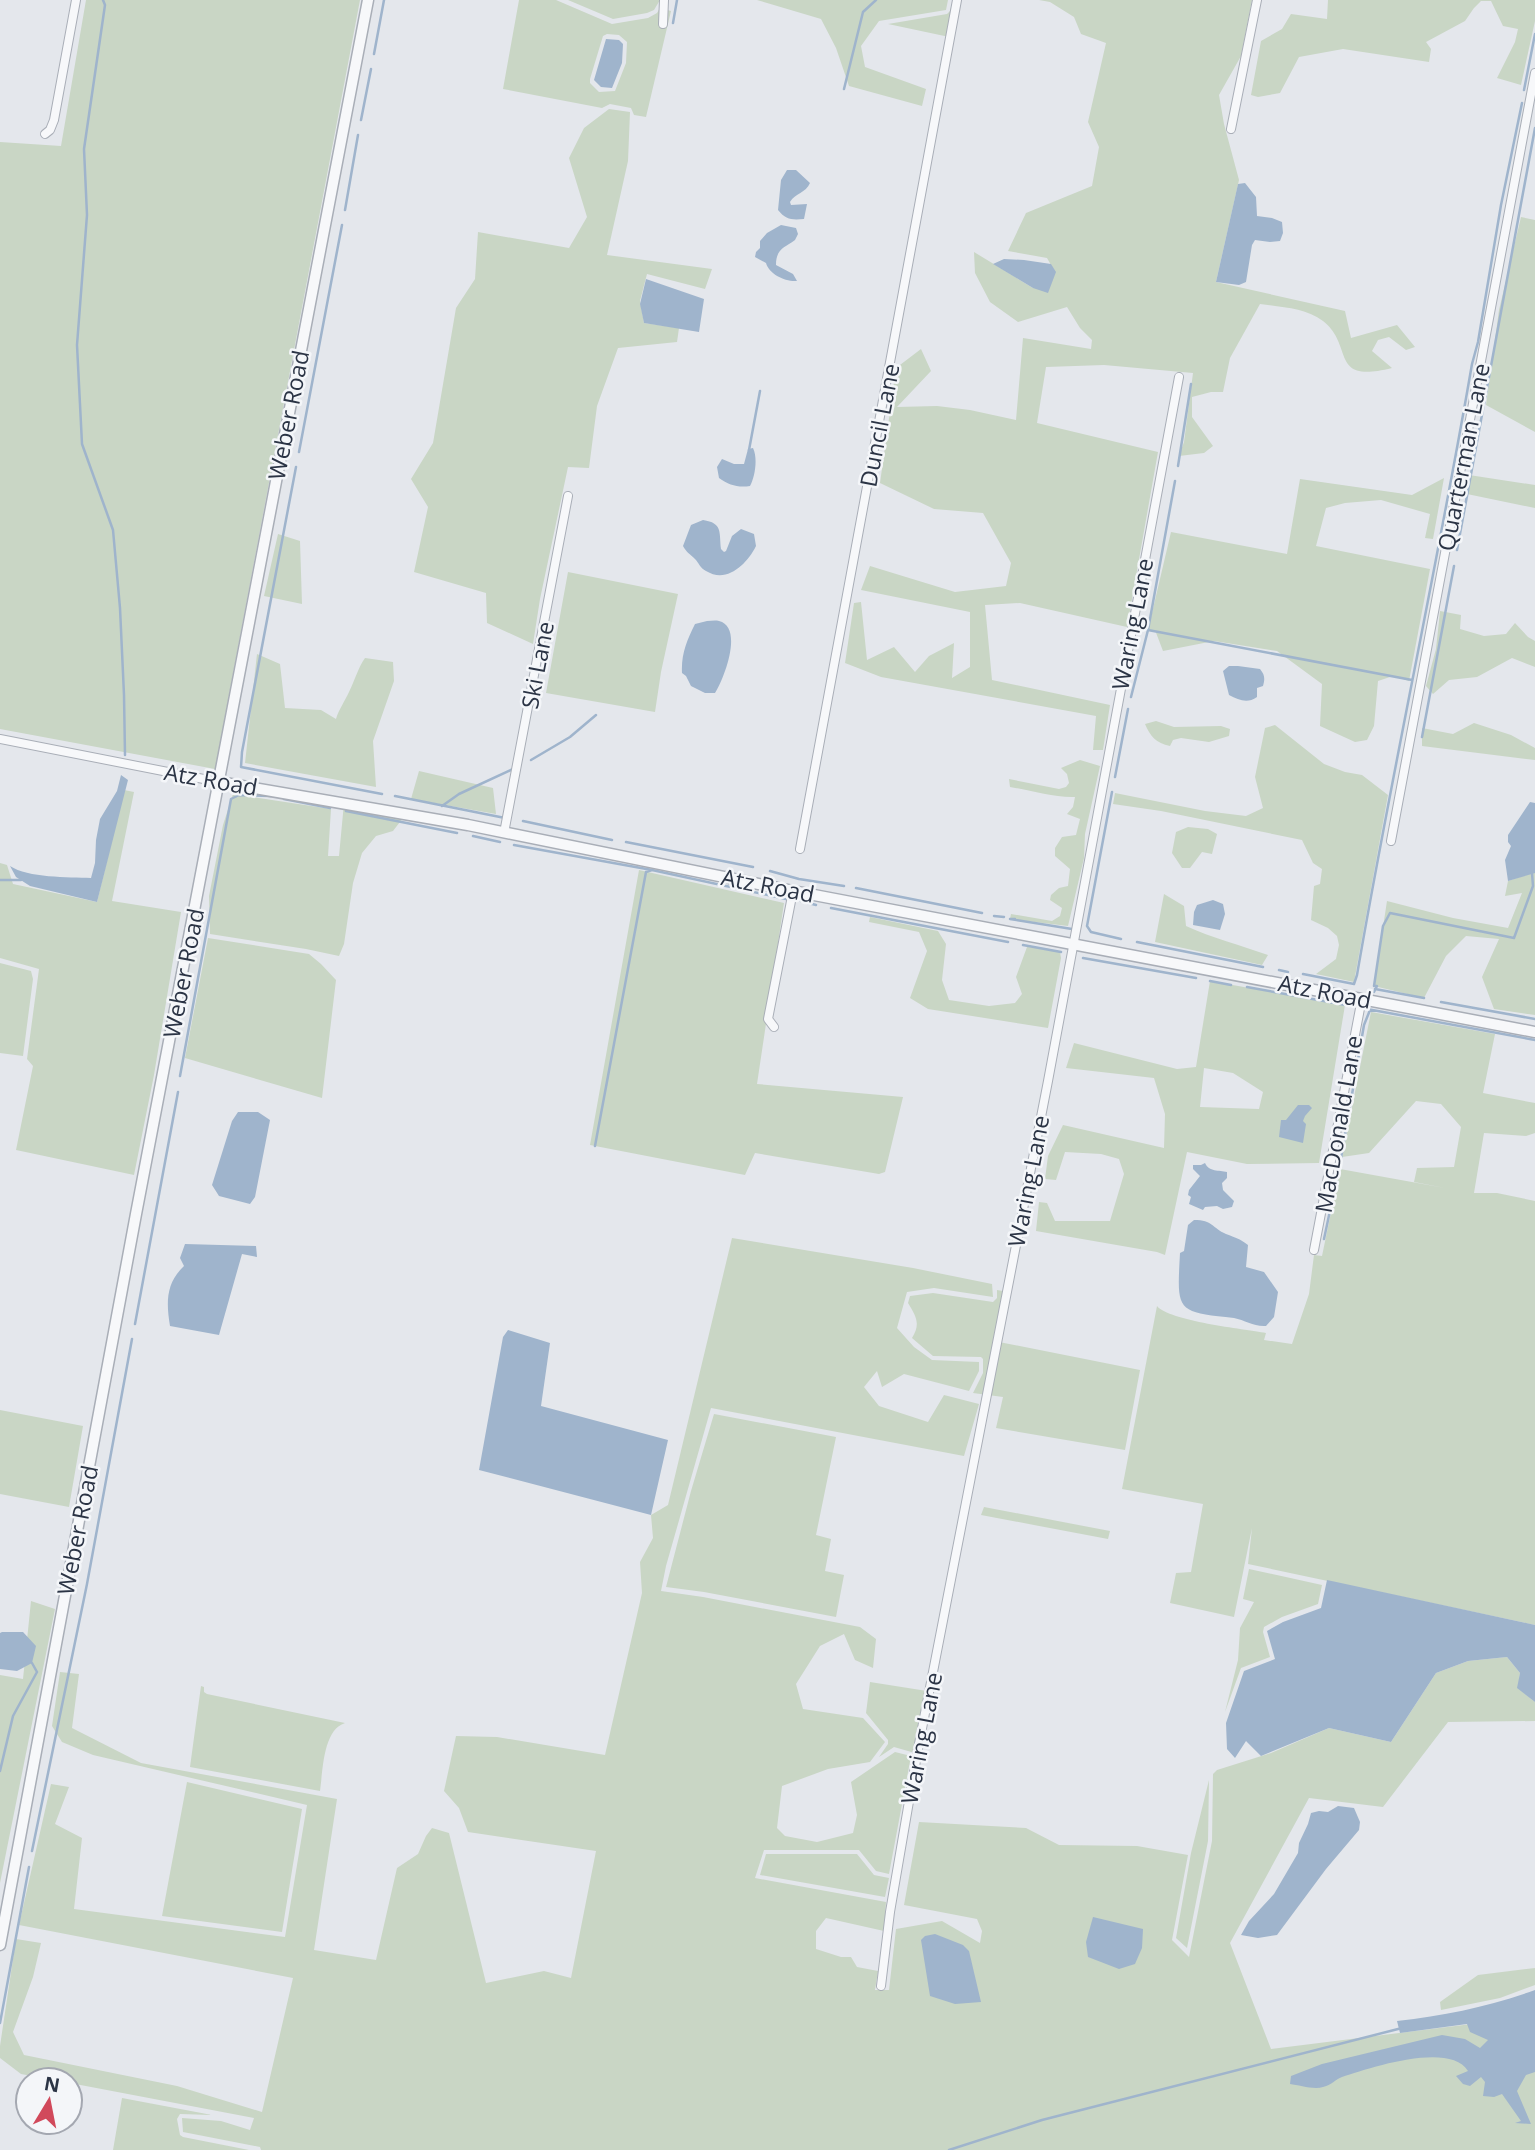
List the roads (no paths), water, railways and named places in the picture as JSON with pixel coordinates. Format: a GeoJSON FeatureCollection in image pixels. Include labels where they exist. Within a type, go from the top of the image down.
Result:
{"type":"FeatureCollection","features":[{"type":"Feature","properties":{"kind":"street"},"geometry":{"type":"LineString","coordinates":[[45,134],[54,120],[76,0]]}},
{"type":"Feature","properties":{"kind":"street","name":"Weber Road"},"geometry":{"type":"LineString","coordinates":[[0,1945],[3,1913],[368,0]]}},
{"type":"Feature","properties":{"kind":"street"},"geometry":{"type":"LineString","coordinates":[[663,24],[664,0]]}},
{"type":"Feature","properties":{"kind":"street","name":"Duncil Lane"},"geometry":{"type":"LineString","coordinates":[[800,849],[957,0]]}},
{"type":"Feature","properties":{"kind":"street"},"geometry":{"type":"LineString","coordinates":[[1231,129],[1257,0]]}},
{"type":"Feature","properties":{"kind":"street","name":"Quarterman Lane"},"geometry":{"type":"LineString","coordinates":[[1391,841],[1535,72]]}},
{"type":"Feature","properties":{"kind":"street","name":"Waring Lane"},"geometry":{"type":"LineString","coordinates":[[881,1986],[890,1912],[918,1749],[1074,944],[1178,377]]}},
{"type":"Feature","properties":{"kind":"street","name":"Ski Lane"},"geometry":{"type":"LineString","coordinates":[[505,832],[568,496]]}},
{"type":"Feature","properties":{"kind":"street","name":"Atz Road"},"geometry":{"type":"LineString","coordinates":[[0,740],[505,832],[793,891],[1535,1032]]}},
{"type":"Feature","properties":{"kind":"street"},"geometry":{"type":"LineString","coordinates":[[774,1027],[768,1019],[793,891]]}},
{"type":"Feature","properties":{"kind":"street","name":"MacDonald Lane"},"geometry":{"type":"LineString","coordinates":[[1314,1250],[1362,998]]}},
{"type":"Feature","properties":{"kind":"water"},"geometry":{"type":"Polygon","coordinates":[[[606,39],[619,40],[623,44],[622,63],[612,88],[601,87],[594,80],[606,39]]]}},
{"type":"Feature","properties":{"kind":"water"},"geometry":{"type":"Polygon","coordinates":[[[787,170],[796,170],[810,183],[790,202],[791,205],[807,204],[804,219],[790,219],[778,210],[781,180],[787,170]]]}},
{"type":"Feature","properties":{"kind":"water"},"geometry":{"type":"Polygon","coordinates":[[[1245,183],[1256,197],[1257,216],[1282,222],[1283,233],[1280,241],[1255,240],[1246,282],[1239,285],[1216,282],[1238,184],[1245,183]]]}},
{"type":"Feature","properties":{"kind":"water"},"geometry":{"type":"Polygon","coordinates":[[[781,225],[796,228],[798,234],[795,240],[779,252],[776,265],[793,274],[797,281],[778,276],[770,271],[766,263],[755,257],[760,241],[767,233],[781,225]]]}},
{"type":"Feature","properties":{"kind":"water"},"geometry":{"type":"Polygon","coordinates":[[[1004,259],[1051,264],[1056,272],[1048,293],[1033,288],[993,264],[1004,259]]]}},
{"type":"Feature","properties":{"kind":"water"},"geometry":{"type":"Polygon","coordinates":[[[646,279],[704,299],[699,332],[644,323],[640,304],[646,279]]]}},
{"type":"Feature","properties":{"kind":"water"},"geometry":{"type":"Polygon","coordinates":[[[753,448],[755,467],[750,486],[741,487],[719,478],[717,467],[722,459],[734,464],[744,464],[748,449],[753,448]]]}},
{"type":"Feature","properties":{"kind":"water"},"geometry":{"type":"Polygon","coordinates":[[[703,520],[717,526],[721,549],[724,552],[732,536],[741,529],[754,534],[756,546],[742,565],[729,574],[706,571],[683,546],[691,525],[703,520]]]}},
{"type":"Feature","properties":{"kind":"water"},"geometry":{"type":"Polygon","coordinates":[[[719,621],[726,625],[730,633],[727,666],[715,693],[705,693],[691,686],[682,673],[684,653],[692,630],[695,624],[719,621]]]}},
{"type":"Feature","properties":{"kind":"water"},"geometry":{"type":"Polygon","coordinates":[[[1229,666],[1260,669],[1264,681],[1263,686],[1257,688],[1257,697],[1246,701],[1229,695],[1223,671],[1229,666]]]}},
{"type":"Feature","properties":{"kind":"water"},"geometry":{"type":"Polygon","coordinates":[[[121,775],[128,780],[97,902],[30,886],[16,877],[10,866],[37,875],[91,878],[100,819],[117,791],[121,775]]]}},
{"type":"Feature","properties":{"kind":"water"},"geometry":{"type":"Polygon","coordinates":[[[1530,802],[1535,803],[1535,873],[1508,881],[1505,860],[1511,846],[1508,835],[1530,802]]]}},
{"type":"Feature","properties":{"kind":"water"},"geometry":{"type":"Polygon","coordinates":[[[1213,900],[1223,904],[1225,914],[1220,930],[1193,925],[1197,905],[1213,900]]]}},
{"type":"Feature","properties":{"kind":"water"},"geometry":{"type":"Polygon","coordinates":[[[1298,1105],[1309,1105],[1312,1108],[1303,1121],[1306,1124],[1303,1143],[1279,1137],[1281,1120],[1286,1120],[1298,1105]]]}},
{"type":"Feature","properties":{"kind":"water"},"geometry":{"type":"Polygon","coordinates":[[[238,1112],[258,1112],[270,1120],[255,1197],[250,1204],[219,1196],[212,1185],[232,1121],[238,1112]]]}},
{"type":"Feature","properties":{"kind":"water"},"geometry":{"type":"Polygon","coordinates":[[[1205,1163],[1212,1169],[1227,1172],[1227,1178],[1222,1183],[1223,1190],[1234,1201],[1232,1207],[1205,1207],[1203,1210],[1189,1204],[1189,1190],[1200,1176],[1193,1169],[1193,1165],[1205,1163]]]}},
{"type":"Feature","properties":{"kind":"water"},"geometry":{"type":"Polygon","coordinates":[[[1194,1220],[1209,1223],[1248,1245],[1246,1267],[1264,1272],[1278,1292],[1274,1317],[1266,1326],[1200,1313],[1184,1305],[1179,1287],[1180,1253],[1184,1251],[1188,1225],[1194,1220]]]}},
{"type":"Feature","properties":{"kind":"water"},"geometry":{"type":"Polygon","coordinates":[[[185,1244],[256,1246],[257,1257],[242,1254],[219,1335],[170,1326],[169,1293],[174,1279],[184,1266],[180,1258],[185,1244]]]}},
{"type":"Feature","properties":{"kind":"water"},"geometry":{"type":"Polygon","coordinates":[[[508,1330],[550,1343],[541,1406],[668,1440],[651,1515],[479,1470],[503,1337],[508,1330]]]}},
{"type":"Feature","properties":{"kind":"water"},"geometry":{"type":"Polygon","coordinates":[[[1327,1580],[1535,1625],[1535,1702],[1517,1688],[1520,1673],[1507,1657],[1468,1661],[1436,1673],[1391,1742],[1329,1728],[1261,1756],[1246,1741],[1235,1758],[1227,1749],[1226,1723],[1244,1671],[1275,1659],[1267,1631],[1321,1608],[1327,1580]]]}},
{"type":"Feature","properties":{"kind":"water"},"geometry":{"type":"Polygon","coordinates":[[[2,1632],[23,1632],[36,1646],[32,1663],[17,1671],[0,1669],[2,1632]]]}},
{"type":"Feature","properties":{"kind":"water"},"geometry":{"type":"Polygon","coordinates":[[[1338,1806],[1354,1808],[1360,1822],[1359,1830],[1277,1935],[1258,1938],[1241,1935],[1249,1921],[1274,1894],[1298,1853],[1299,1843],[1311,1813],[1328,1812],[1338,1806]]]}},
{"type":"Feature","properties":{"kind":"water"},"geometry":{"type":"Polygon","coordinates":[[[1093,1917],[1143,1929],[1142,1948],[1135,1964],[1119,1969],[1088,1957],[1086,1942],[1093,1917]]]}},
{"type":"Feature","properties":{"kind":"water"},"geometry":{"type":"Polygon","coordinates":[[[935,1934],[963,1945],[969,1951],[981,2002],[955,2004],[930,1996],[921,1940],[925,1936],[935,1934]]]}},
{"type":"Feature","properties":{"kind":"water"},"geometry":{"type":"Polygon","coordinates":[[[1535,1990],[1535,2072],[1526,2075],[1517,2091],[1531,2124],[1515,2123],[1521,2121],[1502,2094],[1494,2097],[1483,2096],[1485,2082],[1481,2077],[1470,2086],[1463,2084],[1456,2076],[1468,2071],[1459,2062],[1445,2058],[1427,2057],[1389,2063],[1342,2077],[1319,2088],[1290,2084],[1291,2076],[1322,2064],[1442,2035],[1465,2039],[1480,2048],[1488,2040],[1470,2032],[1467,2024],[1400,2033],[1397,2021],[1467,2010],[1535,1990]]]}},
{"type":"Feature","properties":{"kind":"waterway"},"geometry":{"type":"LineString","coordinates":[[103,0],[105,5],[84,149],[87,215],[77,345],[82,444],[113,530],[120,608],[125,755]]}},
{"type":"Feature","properties":{"kind":"waterway"},"geometry":{"type":"LineString","coordinates":[[374,54],[384,0]]}},
{"type":"Feature","properties":{"kind":"waterway"},"geometry":{"type":"LineString","coordinates":[[673,23],[677,0]]}},
{"type":"Feature","properties":{"kind":"waterway"},"geometry":{"type":"LineString","coordinates":[[844,89],[863,12],[876,0]]}},
{"type":"Feature","properties":{"kind":"waterway"},"geometry":{"type":"LineString","coordinates":[[1524,90],[1535,34]]}},
{"type":"Feature","properties":{"kind":"waterway"},"geometry":{"type":"LineString","coordinates":[[361,120],[371,69]]}},
{"type":"Feature","properties":{"kind":"waterway"},"geometry":{"type":"LineString","coordinates":[[1303,974],[1354,984],[1357,975],[1522,103]]}},
{"type":"Feature","properties":{"kind":"waterway"},"geometry":{"type":"LineString","coordinates":[[1457,550],[1535,128]]}},
{"type":"Feature","properties":{"kind":"waterway"},"geometry":{"type":"LineString","coordinates":[[345,210],[358,135]]}},
{"type":"Feature","properties":{"kind":"waterway"},"geometry":{"type":"LineString","coordinates":[[299,452],[342,225]]}},
{"type":"Feature","properties":{"kind":"waterway"},"geometry":{"type":"LineString","coordinates":[[1178,466],[1191,384]]}},
{"type":"Feature","properties":{"kind":"waterway"},"geometry":{"type":"LineString","coordinates":[[749,450],[760,391]]}},
{"type":"Feature","properties":{"kind":"waterway"},"geometry":{"type":"LineString","coordinates":[[296,467],[241,767],[382,794]]}},
{"type":"Feature","properties":{"kind":"waterway"},"geometry":{"type":"LineString","coordinates":[[1131,697],[1148,630],[1175,481]]}},
{"type":"Feature","properties":{"kind":"waterway"},"geometry":{"type":"LineString","coordinates":[[1422,737],[1454,566]]}},
{"type":"Feature","properties":{"kind":"waterway"},"geometry":{"type":"LineString","coordinates":[[1148,630],[1412,680]]}},
{"type":"Feature","properties":{"kind":"waterway"},"geometry":{"type":"LineString","coordinates":[[1115,777],[1128,709]]}},
{"type":"Feature","properties":{"kind":"waterway"},"geometry":{"type":"LineString","coordinates":[[531,760],[570,737],[596,715]]}},
{"type":"Feature","properties":{"kind":"waterway"},"geometry":{"type":"LineString","coordinates":[[442,806],[459,794],[513,769]]}},
{"type":"Feature","properties":{"kind":"waterway"},"geometry":{"type":"LineString","coordinates":[[1112,792],[1087,926],[1091,932],[1121,939]]}},
{"type":"Feature","properties":{"kind":"waterway"},"geometry":{"type":"LineString","coordinates":[[180,1076],[231,799],[239,795],[271,796]]}},
{"type":"Feature","properties":{"kind":"waterway"},"geometry":{"type":"LineString","coordinates":[[395,796],[505,818]]}},
{"type":"Feature","properties":{"kind":"waterway"},"geometry":{"type":"LineString","coordinates":[[284,799],[330,808]]}},
{"type":"Feature","properties":{"kind":"waterway"},"geometry":{"type":"LineString","coordinates":[[346,811],[457,833]]}},
{"type":"Feature","properties":{"kind":"waterway"},"geometry":{"type":"LineString","coordinates":[[523,821],[612,840]]}},
{"type":"Feature","properties":{"kind":"waterway"},"geometry":{"type":"LineString","coordinates":[[473,836],[500,842]]}},
{"type":"Feature","properties":{"kind":"waterway"},"geometry":{"type":"LineString","coordinates":[[626,842],[753,867]]}},
{"type":"Feature","properties":{"kind":"waterway"},"geometry":{"type":"LineString","coordinates":[[514,845],[652,870],[786,899]]}},
{"type":"Feature","properties":{"kind":"waterway"},"geometry":{"type":"LineString","coordinates":[[595,1146],[646,872],[652,870]]}},
{"type":"Feature","properties":{"kind":"waterway"},"geometry":{"type":"LineString","coordinates":[[770,871],[844,886]]}},
{"type":"Feature","properties":{"kind":"waterway"},"geometry":{"type":"LineString","coordinates":[[1374,992],[1377,986],[1374,986],[1383,926],[1390,913],[1514,938],[1533,886],[1532,873]]}},
{"type":"Feature","properties":{"kind":"waterway"},"geometry":{"type":"LineString","coordinates":[[0,880],[21,880]]}},
{"type":"Feature","properties":{"kind":"waterway"},"geometry":{"type":"LineString","coordinates":[[856,888],[982,913]]}},
{"type":"Feature","properties":{"kind":"waterway"},"geometry":{"type":"LineString","coordinates":[[801,901],[816,905]]}},
{"type":"Feature","properties":{"kind":"waterway"},"geometry":{"type":"LineString","coordinates":[[831,908],[1008,942]]}},
{"type":"Feature","properties":{"kind":"waterway"},"geometry":{"type":"LineString","coordinates":[[994,916],[1004,917]]}},
{"type":"Feature","properties":{"kind":"waterway"},"geometry":{"type":"LineString","coordinates":[[1015,919],[1010,919],[1072,929]]}},
{"type":"Feature","properties":{"kind":"waterway"},"geometry":{"type":"LineString","coordinates":[[1137,942],[1263,967]]}},
{"type":"Feature","properties":{"kind":"waterway"},"geometry":{"type":"LineString","coordinates":[[1023,945],[1061,952]]}},
{"type":"Feature","properties":{"kind":"waterway"},"geometry":{"type":"LineString","coordinates":[[1083,958],[1196,978]]}},
{"type":"Feature","properties":{"kind":"waterway"},"geometry":{"type":"LineString","coordinates":[[1279,970],[1288,972]]}},
{"type":"Feature","properties":{"kind":"waterway"},"geometry":{"type":"LineString","coordinates":[[1210,981],[1231,985]]}},
{"type":"Feature","properties":{"kind":"waterway"},"geometry":{"type":"LineString","coordinates":[[1247,987],[1351,1006]]}},
{"type":"Feature","properties":{"kind":"waterway"},"geometry":{"type":"LineString","coordinates":[[1375,989],[1424,998]]}},
{"type":"Feature","properties":{"kind":"waterway"},"geometry":{"type":"LineString","coordinates":[[1441,1002],[1535,1019]]}},
{"type":"Feature","properties":{"kind":"waterway"},"geometry":{"type":"LineString","coordinates":[[1367,1009],[1535,1040]]}},
{"type":"Feature","properties":{"kind":"waterway"},"geometry":{"type":"LineString","coordinates":[[1341,1158],[1364,1025],[1370,1010]]}},
{"type":"Feature","properties":{"kind":"waterway"},"geometry":{"type":"LineString","coordinates":[[135,1324],[178,1092]]}},
{"type":"Feature","properties":{"kind":"waterway"},"geometry":{"type":"LineString","coordinates":[[1324,1239],[1338,1173]]}},
{"type":"Feature","properties":{"kind":"waterway"},"geometry":{"type":"LineString","coordinates":[[32,1851],[87,1584],[132,1339]]}},
{"type":"Feature","properties":{"kind":"waterway"},"geometry":{"type":"LineString","coordinates":[[0,1771],[13,1716],[37,1672],[32,1663]]}},
{"type":"Feature","properties":{"kind":"waterway"},"geometry":{"type":"LineString","coordinates":[[0,2023],[29,1867]]}},
{"type":"Feature","properties":{"kind":"waterway"},"geometry":{"type":"LineString","coordinates":[[949,2150],[1042,2120],[1402,2028]]}}]}
